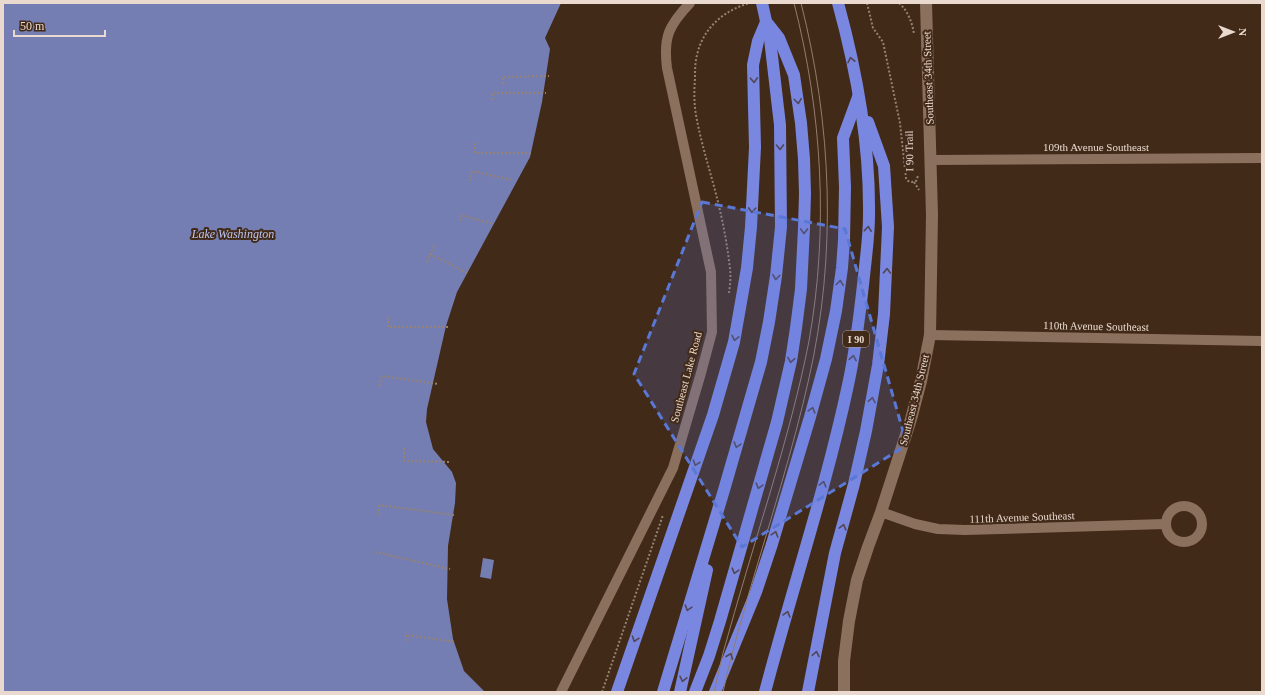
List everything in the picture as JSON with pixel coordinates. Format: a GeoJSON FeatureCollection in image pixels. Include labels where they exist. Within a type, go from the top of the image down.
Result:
{"type":"FeatureCollection","features":[{"type":"Feature","properties":{"kind":"highway"},"geometry":{"type":"LineString","coordinates":[[695,692],[720,622],[786,386],[796,328],[803,259],[805,194],[804,159],[801,123],[794,75],[766,22],[762,3]]}},
{"type":"Feature","properties":{"kind":"highway","name":"I 90"},"geometry":{"type":"LineString","coordinates":[[766,687],[833,449],[849,383],[860,318],[869,218],[868,166],[859,96],[838,3]]}},
{"type":"Feature","properties":{"kind":"highway"},"geometry":{"type":"LineString","coordinates":[[616,692],[713,415],[734,342],[747,268],[751,227],[755,147],[753,66],[758,41],[766,22]]}},
{"type":"Feature","properties":{"kind":"highway"},"geometry":{"type":"LineString","coordinates":[[663,692],[761,362],[769,322],[776,276],[781,226],[780,125],[774,38]]}},
{"type":"Feature","properties":{"kind":"highway"},"geometry":{"type":"LineString","coordinates":[[715,692],[756,592],[803,440],[826,359],[836,312],[842,268],[845,187],[843,138],[859,96]]}},
{"type":"Feature","properties":{"kind":"highway"},"geometry":{"type":"LineString","coordinates":[[808,692],[835,553],[854,484],[866,431],[878,365],[884,314],[888,227],[884,166],[859,96]]}},
{"type":"Feature","properties":{"kind":"highway"},"geometry":{"type":"LineString","coordinates":[[680,692],[724,490]]}},
{"type":"Feature","properties":{"kind":"highway"},"geometry":{"type":"LineString","coordinates":[[758,692],[766,687]]}},
{"type":"Feature","properties":{"kind":"street","name":"Southeast Lake Road"},"geometry":{"type":"LineString","coordinates":[[561,692],[673,468],[712,332],[711,272],[667,68],[665,52],[669,31],[677,17],[690,3]]}},
{"type":"Feature","properties":{"kind":"street","name":"Southeast 34th Street"},"geometry":{"type":"LineString","coordinates":[[844,692],[844,661],[849,621],[857,580],[868,546],[882,512],[911,419],[922,381],[930,335],[932,215],[926,3]]}},
{"type":"Feature","properties":{"kind":"street","name":"109th Avenue Southeast"},"geometry":{"type":"LineString","coordinates":[[930,160],[1262,158]]}},
{"type":"Feature","properties":{"kind":"street","name":"110th Avenue Southeast"},"geometry":{"type":"LineString","coordinates":[[930,335],[1262,341]]}},
{"type":"Feature","properties":{"kind":"street","name":"111th Avenue Southeast"},"geometry":{"type":"LineString","coordinates":[[882,512],[915,524],[938,529],[965,530],[1165,524]]}},
{"type":"Feature","properties":{"kind":"path"},"geometry":{"type":"LineString","coordinates":[[695,79],[696,56],[705,34],[720,17],[740,6],[750,3]]}},
{"type":"Feature","properties":{"kind":"path","name":"I 90 Trail"},"geometry":{"type":"LineString","coordinates":[[867,3],[873,28],[884,42],[900,123],[906,178],[908,181],[912,182],[917,179],[918,175]]}},
{"type":"Feature","properties":{"kind":"path"},"geometry":{"type":"LineString","coordinates":[[899,3],[908,14],[914,34]]}},
{"type":"Feature","properties":{"kind":"path"},"geometry":{"type":"LineString","coordinates":[[503,84],[503,77],[549,76]]}},
{"type":"Feature","properties":{"kind":"path"},"geometry":{"type":"LineString","coordinates":[[492,100],[492,93],[546,93]]}},
{"type":"Feature","properties":{"kind":"path"},"geometry":{"type":"LineString","coordinates":[[475,144],[475,153],[533,152]]}},
{"type":"Feature","properties":{"kind":"path"},"geometry":{"type":"LineString","coordinates":[[470,181],[472,171],[512,180]]}},
{"type":"Feature","properties":{"kind":"path"},"geometry":{"type":"LineString","coordinates":[[460,221],[461,215],[493,224]]}},
{"type":"Feature","properties":{"kind":"path"},"geometry":{"type":"LineString","coordinates":[[427,262],[434,245]]}},
{"type":"Feature","properties":{"kind":"path"},"geometry":{"type":"LineString","coordinates":[[430,254],[467,273]]}},
{"type":"Feature","properties":{"kind":"path"},"geometry":{"type":"LineString","coordinates":[[388,317],[388,327],[448,327]]}},
{"type":"Feature","properties":{"kind":"path"},"geometry":{"type":"LineString","coordinates":[[379,386],[382,376],[438,384]]}},
{"type":"Feature","properties":{"kind":"path"},"geometry":{"type":"LineString","coordinates":[[404,448],[404,461],[451,462]]}},
{"type":"Feature","properties":{"kind":"path"},"geometry":{"type":"LineString","coordinates":[[379,515],[379,505],[454,515]]}},
{"type":"Feature","properties":{"kind":"path"},"geometry":{"type":"LineString","coordinates":[[375,552],[450,569]]}},
{"type":"Feature","properties":{"kind":"path"},"geometry":{"type":"LineString","coordinates":[[406,641],[406,635],[455,642]]}},
{"type":"Feature","properties":{"kind":"highlighted area"},"geometry":{"type":"Polygon","coordinates":[[[702,202],[845,229],[907,445],[742,547],[634,374],[702,202]]]}},
{"type":"Feature","properties":{"kind":"water","name":"Lake Washington"},"geometry":{"type":"Polygon","coordinates":[[[3,3],[561,3],[545,38],[550,49],[542,102],[530,157],[457,292],[446,326],[427,409],[426,422],[433,449],[452,472],[456,483],[455,503],[448,546],[447,599],[453,639],[464,671],[485,692],[3,692],[3,3]]]}},
{"type":"Feature","properties":{"kind":"water"},"geometry":{"type":"Polygon","coordinates":[[[483,558],[494,560],[491,579],[480,577],[483,558]]]}},
{"type":"Feature","properties":{"kind":"tram line"},"geometry":{"type":"LineString","coordinates":[[714,692],[723,653],[776,474],[801,379],[809,341],[815,299],[819,256],[820,171],[811,86],[804,44],[794,3]]}},
{"type":"Feature","properties":{"kind":"tram line"},"geometry":{"type":"LineString","coordinates":[[723,692],[735,642],[789,459],[803,405],[818,332],[824,285],[827,237],[825,143],[811,49],[801,3]]}}]}
